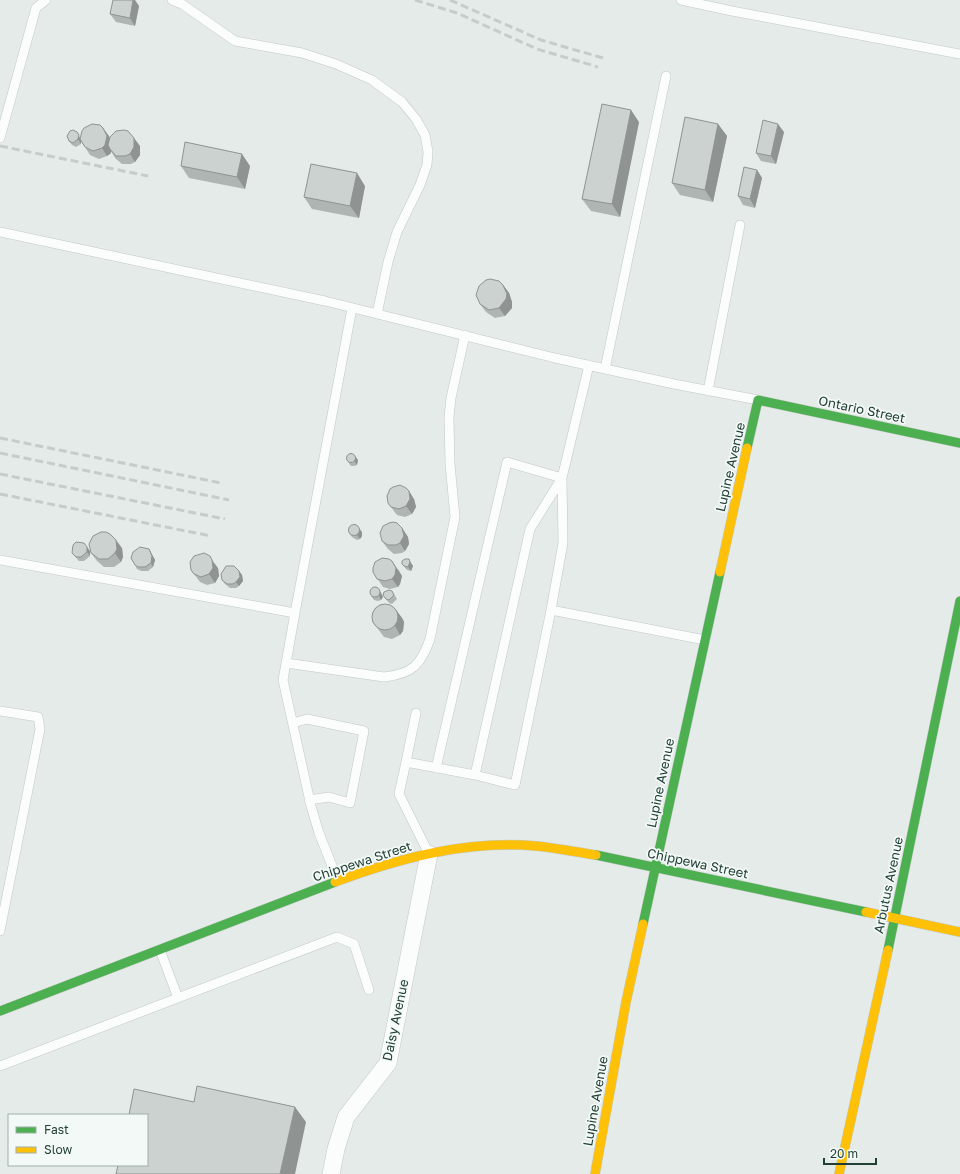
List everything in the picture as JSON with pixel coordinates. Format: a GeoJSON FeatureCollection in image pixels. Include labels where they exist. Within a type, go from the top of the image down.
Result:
{"type":"FeatureCollection","features":[{"type":"Feature","properties":{"kind":"street","name":"Ontario Street"},"geometry":{"type":"LineString","coordinates":[[758,400],[960,443]]}},
{"type":"Feature","properties":{"kind":"street","name":"Lupine Avenue"},"geometry":{"type":"LineString","coordinates":[[595,1174],[626,1002],[758,400]]}},
{"type":"Feature","properties":{"kind":"street","name":"Arbutus Avenue"},"geometry":{"type":"LineString","coordinates":[[839,1174],[895,918],[960,601]]}},
{"type":"Feature","properties":{"kind":"street","name":"Chippewa Street"},"geometry":{"type":"LineString","coordinates":[[0,1011],[338,881],[408,858],[471,847],[503,845],[535,846],[568,850],[960,932]]}},
{"type":"Feature","properties":{"kind":"street","name":"Daisy Avenue"},"geometry":{"type":"LineString","coordinates":[[331,1174],[336,1149],[346,1117],[388,1063],[429,854]]}},
{"type":"Feature","properties":{"kind":"lane"},"geometry":{"type":"LineString","coordinates":[[0,138],[36,8],[46,0]]}},
{"type":"Feature","properties":{"kind":"lane"},"geometry":{"type":"LineString","coordinates":[[172,0],[182,4],[235,41],[302,53],[336,64],[372,80],[402,102],[416,119],[425,135],[428,152],[427,165],[420,185],[397,232],[388,262],[377,314]]}},
{"type":"Feature","properties":{"kind":"lane"},"geometry":{"type":"LineString","coordinates":[[681,0],[960,54]]}},
{"type":"Feature","properties":{"kind":"lane"},"geometry":{"type":"LineString","coordinates":[[605,369],[666,76]]}},
{"type":"Feature","properties":{"kind":"lane"},"geometry":{"type":"LineString","coordinates":[[708,391],[740,225]]}},
{"type":"Feature","properties":{"kind":"lane"},"geometry":{"type":"LineString","coordinates":[[0,232],[352,308],[605,369],[758,400]]}},
{"type":"Feature","properties":{"kind":"lane"},"geometry":{"type":"LineString","coordinates":[[338,881],[319,833],[310,800],[283,680],[352,308]]}},
{"type":"Feature","properties":{"kind":"lane"},"geometry":{"type":"LineString","coordinates":[[286,663],[384,677],[398,676],[410,670],[420,662],[430,639],[454,517],[448,417],[465,335]]}},
{"type":"Feature","properties":{"kind":"lane"},"geometry":{"type":"LineString","coordinates":[[406,762],[515,784],[552,610],[562,543],[562,478],[589,365]]}},
{"type":"Feature","properties":{"kind":"lane"},"geometry":{"type":"LineString","coordinates":[[436,768],[507,462],[562,478]]}},
{"type":"Feature","properties":{"kind":"lane"},"geometry":{"type":"LineString","coordinates":[[475,775],[530,529],[562,478]]}},
{"type":"Feature","properties":{"kind":"lane"},"geometry":{"type":"LineString","coordinates":[[0,560],[295,613]]}},
{"type":"Feature","properties":{"kind":"lane"},"geometry":{"type":"LineString","coordinates":[[552,610],[705,640]]}},
{"type":"Feature","properties":{"kind":"lane"},"geometry":{"type":"LineString","coordinates":[[0,711],[38,716],[40,728],[0,931]]}},
{"type":"Feature","properties":{"kind":"lane"},"geometry":{"type":"LineString","coordinates":[[416,713],[399,794],[429,854]]}},
{"type":"Feature","properties":{"kind":"lane"},"geometry":{"type":"LineString","coordinates":[[293,723],[307,719],[364,731],[350,802],[329,797],[310,800]]}},
{"type":"Feature","properties":{"kind":"lane"},"geometry":{"type":"LineString","coordinates":[[0,1066],[336,937],[354,944],[369,990]]}},
{"type":"Feature","properties":{"kind":"lane"},"geometry":{"type":"LineString","coordinates":[[160,950],[178,998]]}},
{"type":"Feature","properties":{"kind":"building"},"geometry":{"type":"Polygon","coordinates":[[[113,0],[133,0],[130,18],[110,14],[113,0]]]}},
{"type":"Feature","properties":{"kind":"building"},"geometry":{"type":"Polygon","coordinates":[[[602,104],[631,110],[612,204],[582,199],[602,104]]]}},
{"type":"Feature","properties":{"kind":"building"},"geometry":{"type":"Polygon","coordinates":[[[685,117],[718,124],[705,190],[672,183],[685,117]]]}},
{"type":"Feature","properties":{"kind":"building"},"geometry":{"type":"Polygon","coordinates":[[[763,120],[778,124],[771,156],[756,153],[763,120]]]}},
{"type":"Feature","properties":{"kind":"building"},"geometry":{"type":"Polygon","coordinates":[[[92,124],[100,125],[107,136],[105,145],[102,148],[93,151],[85,147],[80,139],[84,128],[92,124]]]}},
{"type":"Feature","properties":{"kind":"building"},"geometry":{"type":"Polygon","coordinates":[[[73,130],[79,135],[78,139],[73,143],[69,141],[67,136],[70,131],[73,130]]]}},
{"type":"Feature","properties":{"kind":"building"},"geometry":{"type":"Polygon","coordinates":[[[116,131],[128,131],[134,138],[134,147],[130,154],[125,156],[116,156],[108,145],[110,137],[116,131]]]}},
{"type":"Feature","properties":{"kind":"building"},"geometry":{"type":"Polygon","coordinates":[[[185,142],[242,154],[237,177],[181,166],[185,142]]]}},
{"type":"Feature","properties":{"kind":"building"},"geometry":{"type":"Polygon","coordinates":[[[311,164],[357,173],[350,206],[304,197],[311,164]]]}},
{"type":"Feature","properties":{"kind":"building"},"geometry":{"type":"Polygon","coordinates":[[[744,167],[757,170],[750,199],[738,196],[744,167]]]}},
{"type":"Feature","properties":{"kind":"building"},"geometry":{"type":"Polygon","coordinates":[[[490,279],[499,281],[503,285],[507,294],[506,299],[499,308],[489,310],[480,304],[476,295],[479,286],[486,280],[490,279]]]}},
{"type":"Feature","properties":{"kind":"building"},"geometry":{"type":"Polygon","coordinates":[[[349,454],[353,454],[355,458],[353,462],[349,462],[347,460],[347,456],[349,454]]]}},
{"type":"Feature","properties":{"kind":"building"},"geometry":{"type":"Polygon","coordinates":[[[400,485],[409,491],[410,499],[406,506],[399,509],[391,507],[388,503],[387,496],[390,489],[400,485]]]}},
{"type":"Feature","properties":{"kind":"building"},"geometry":{"type":"Polygon","coordinates":[[[393,522],[397,523],[402,528],[404,536],[400,543],[396,545],[388,545],[382,541],[380,533],[383,526],[393,522]]]}},
{"type":"Feature","properties":{"kind":"building"},"geometry":{"type":"Polygon","coordinates":[[[352,525],[356,525],[358,526],[358,534],[352,535],[349,532],[349,528],[352,525]]]}},
{"type":"Feature","properties":{"kind":"building"},"geometry":{"type":"Polygon","coordinates":[[[101,532],[110,534],[116,540],[117,549],[108,559],[99,559],[91,553],[89,544],[93,536],[101,532]]]}},
{"type":"Feature","properties":{"kind":"building"},"geometry":{"type":"Polygon","coordinates":[[[76,542],[84,543],[87,547],[87,552],[81,557],[76,557],[72,553],[73,545],[76,542]]]}},
{"type":"Feature","properties":{"kind":"building"},"geometry":{"type":"Polygon","coordinates":[[[140,547],[149,549],[152,556],[151,563],[145,567],[138,567],[131,558],[133,552],[140,547]]]}},
{"type":"Feature","properties":{"kind":"building"},"geometry":{"type":"Polygon","coordinates":[[[204,553],[210,556],[213,568],[209,574],[201,577],[194,574],[191,570],[190,562],[194,556],[204,553]]]}},
{"type":"Feature","properties":{"kind":"building"},"geometry":{"type":"Polygon","coordinates":[[[382,558],[392,561],[396,568],[395,575],[392,579],[385,581],[377,579],[373,572],[375,562],[382,558]]]}},
{"type":"Feature","properties":{"kind":"building"},"geometry":{"type":"Polygon","coordinates":[[[409,559],[410,562],[408,567],[402,564],[402,561],[409,559]]]}},
{"type":"Feature","properties":{"kind":"building"},"geometry":{"type":"Polygon","coordinates":[[[226,566],[234,566],[239,571],[240,577],[233,584],[227,584],[222,580],[221,574],[226,566]]]}},
{"type":"Feature","properties":{"kind":"building"},"geometry":{"type":"Polygon","coordinates":[[[373,587],[377,587],[380,592],[377,597],[373,597],[370,594],[370,590],[373,587]]]}},
{"type":"Feature","properties":{"kind":"building"},"geometry":{"type":"Polygon","coordinates":[[[389,590],[392,591],[394,595],[389,600],[383,595],[384,592],[389,590]]]}},
{"type":"Feature","properties":{"kind":"building"},"geometry":{"type":"Polygon","coordinates":[[[385,604],[394,608],[398,617],[394,626],[385,630],[376,626],[372,617],[376,608],[385,604]]]}},
{"type":"Feature","properties":{"kind":"building"},"geometry":{"type":"Polygon","coordinates":[[[197,1086],[295,1107],[280,1174],[116,1174],[118,1166],[148,1166],[148,1114],[129,1114],[134,1089],[194,1102],[197,1086]]]}},
{"type":"Feature","properties":{"kind":"railway"},"geometry":{"type":"LineString","coordinates":[[415,0],[457,13],[537,49],[598,67]]}},
{"type":"Feature","properties":{"kind":"railway"},"geometry":{"type":"LineString","coordinates":[[450,0],[541,40],[603,58]]}},
{"type":"Feature","properties":{"kind":"railway"},"geometry":{"type":"LineString","coordinates":[[0,146],[148,176]]}},
{"type":"Feature","properties":{"kind":"railway"},"geometry":{"type":"LineString","coordinates":[[0,438],[221,483]]}},
{"type":"Feature","properties":{"kind":"railway"},"geometry":{"type":"LineString","coordinates":[[0,453],[229,500]]}},
{"type":"Feature","properties":{"kind":"railway"},"geometry":{"type":"LineString","coordinates":[[0,474],[225,519]]}},
{"type":"Feature","properties":{"kind":"railway"},"geometry":{"type":"LineString","coordinates":[[0,494],[211,536]]}},
{"type":"Feature","properties":{"kind":"traffic: fast"},"geometry":{"type":"LineString","coordinates":[[747,448],[758,400],[960,443]]}},
{"type":"Feature","properties":{"kind":"traffic: fast"},"geometry":{"type":"LineString","coordinates":[[643,924],[720,572]]}},
{"type":"Feature","properties":{"kind":"traffic: fast"},"geometry":{"type":"LineString","coordinates":[[888,950],[960,601]]}},
{"type":"Feature","properties":{"kind":"traffic: fast"},"geometry":{"type":"LineString","coordinates":[[596,855],[866,912]]}},
{"type":"Feature","properties":{"kind":"traffic: fast"},"geometry":{"type":"LineString","coordinates":[[0,1011],[335,882]]}},
{"type":"Feature","properties":{"kind":"traffic: slow"},"geometry":{"type":"LineString","coordinates":[[720,572],[747,448]]}},
{"type":"Feature","properties":{"kind":"traffic: slow"},"geometry":{"type":"LineString","coordinates":[[335,882],[409,858],[459,848],[510,845],[536,846],[596,855]]}},
{"type":"Feature","properties":{"kind":"traffic: slow"},"geometry":{"type":"LineString","coordinates":[[866,912],[960,932]]}},
{"type":"Feature","properties":{"kind":"traffic: slow"},"geometry":{"type":"LineString","coordinates":[[595,1174],[626,1002],[643,924]]}},
{"type":"Feature","properties":{"kind":"traffic: slow"},"geometry":{"type":"LineString","coordinates":[[839,1174],[888,950]]}}]}
